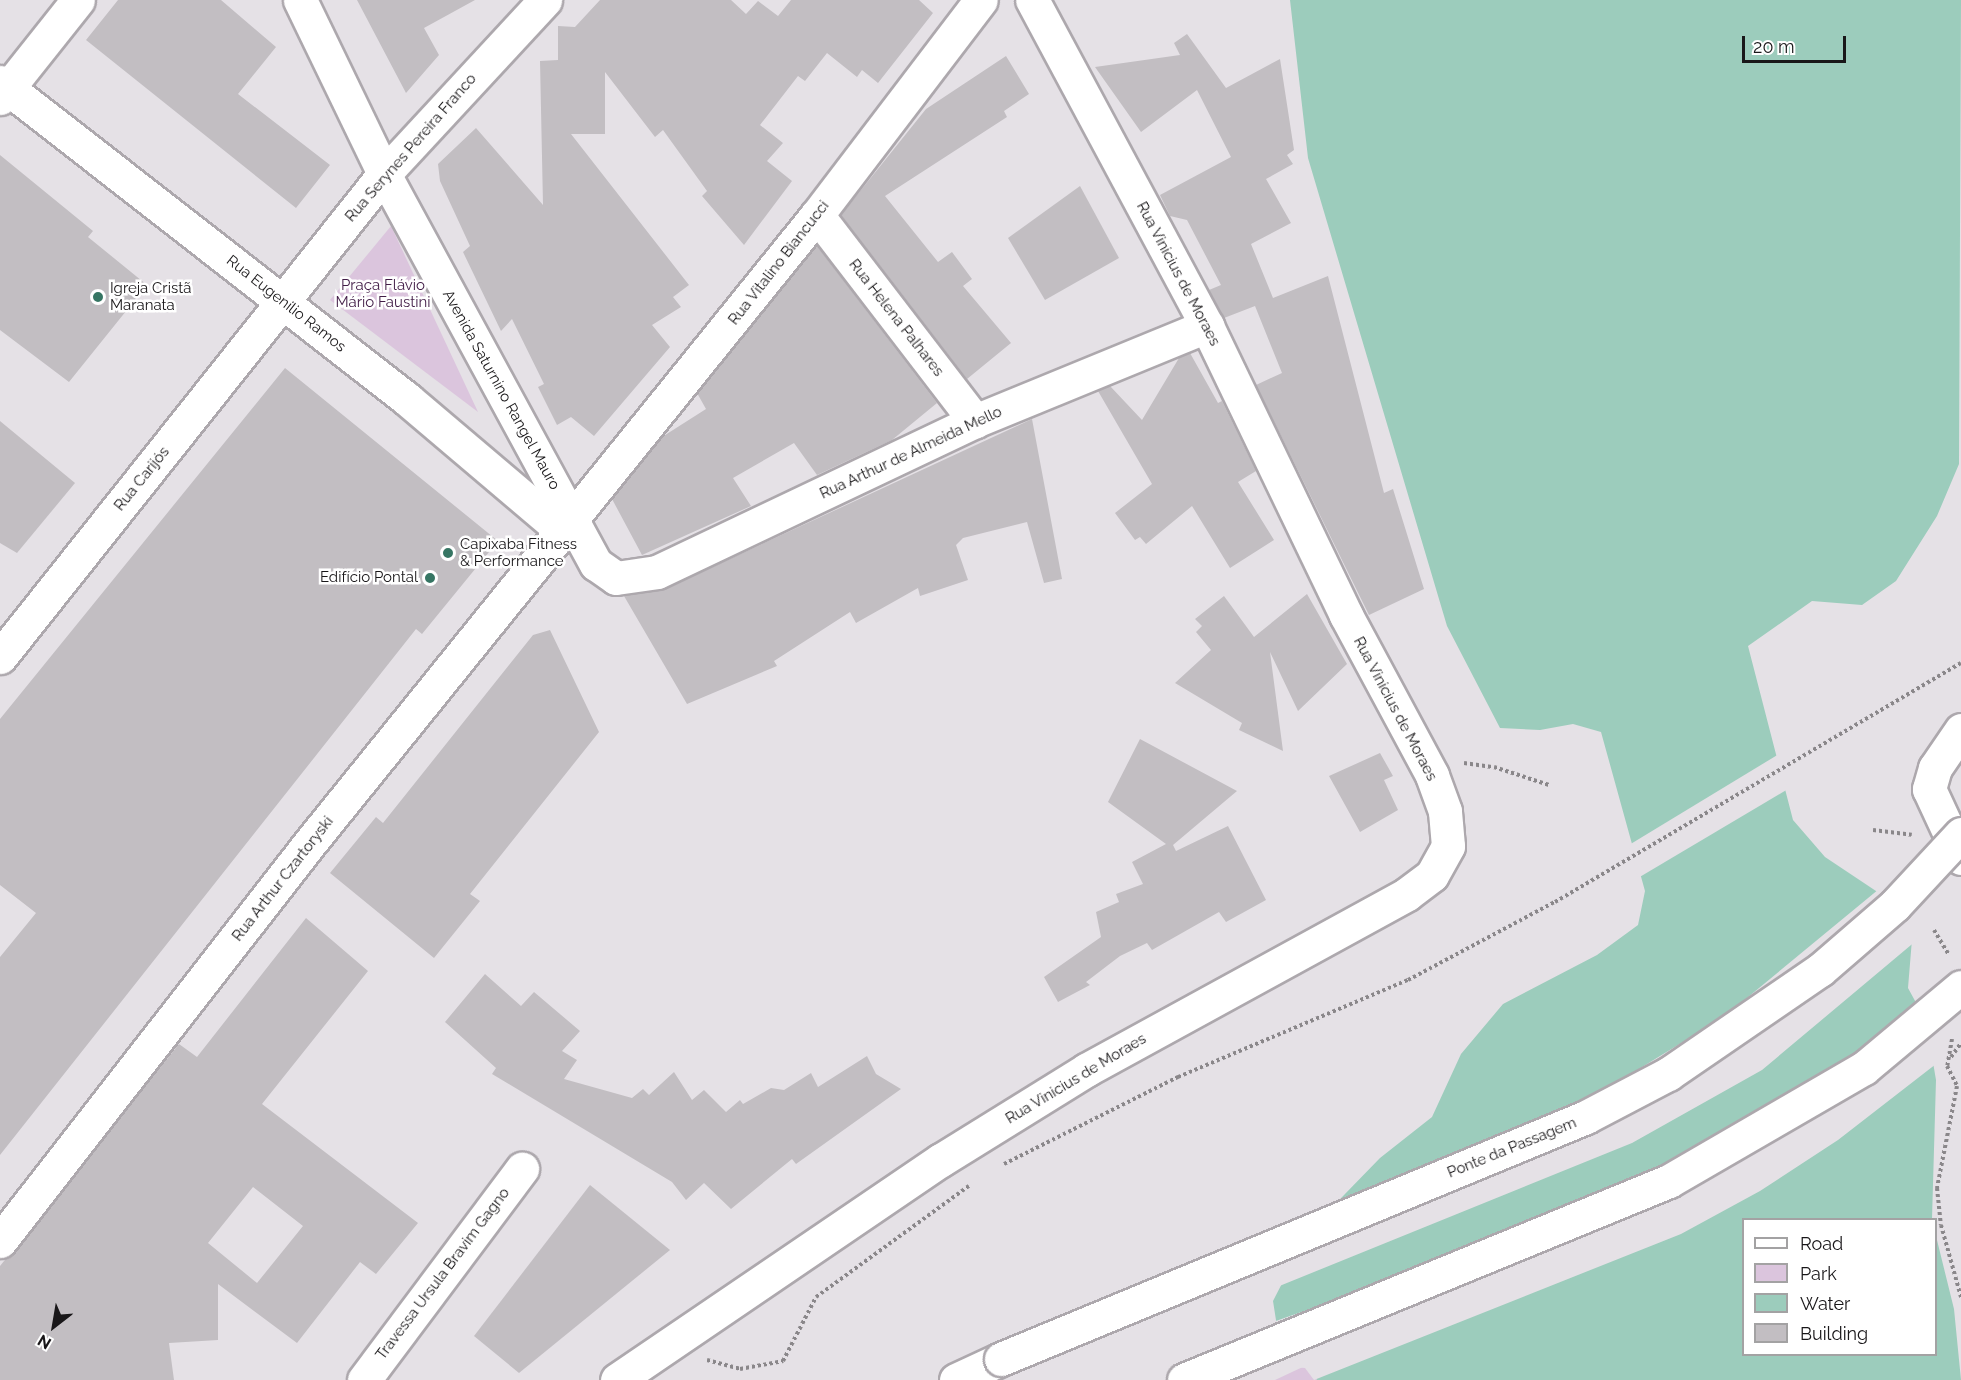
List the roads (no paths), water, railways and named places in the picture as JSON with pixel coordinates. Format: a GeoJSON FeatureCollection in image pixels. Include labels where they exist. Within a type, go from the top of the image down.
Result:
{"type":"FeatureCollection","features":[{"type":"Feature","properties":{"kind":"street"},"geometry":{"type":"LineString","coordinates":[[3,90],[78,0]]}},
{"type":"Feature","properties":{"kind":"street","name":"Avenida Saturnino Rangel Mauro"},"geometry":{"type":"LineString","coordinates":[[300,0],[384,174],[569,528],[596,564],[616,578]]}},
{"type":"Feature","properties":{"kind":"street","name":"Rua Serynes Pereira Franco"},"geometry":{"type":"LineString","coordinates":[[284,302],[384,174],[545,0]]}},
{"type":"Feature","properties":{"kind":"street","name":"Rua Vitalino Biancucci"},"geometry":{"type":"LineString","coordinates":[[569,528],[817,215],[981,0]]}},
{"type":"Feature","properties":{"kind":"street","name":"Rua Vinicius de Moraes"},"geometry":{"type":"LineString","coordinates":[[616,1380],[727,1310],[941,1160],[1086,1070],[1407,894],[1443,862],[1448,829],[1432,775],[1346,615],[1207,326],[1032,0]]}},
{"type":"Feature","properties":{"kind":"street","name":"Rua Eugenílio Ramos"},"geometry":{"type":"LineString","coordinates":[[3,90],[284,302],[569,528]]}},
{"type":"Feature","properties":{"kind":"street","name":"Rua Helena Palhares"},"geometry":{"type":"LineString","coordinates":[[817,215],[975,421]]}},
{"type":"Feature","properties":{"kind":"street","name":"Rua Carijós"},"geometry":{"type":"LineString","coordinates":[[0,657],[284,302]]}},
{"type":"Feature","properties":{"kind":"street","name":"Rua Arthur de Almeida Mello"},"geometry":{"type":"LineString","coordinates":[[616,578],[657,572],[975,421],[1207,326]]}},
{"type":"Feature","properties":{"kind":"street","name":"Rua Arthur Czartoryski"},"geometry":{"type":"LineString","coordinates":[[0,1241],[305,849],[569,528]]}},
{"type":"Feature","properties":{"kind":"street"},"geometry":{"type":"LineString","coordinates":[[1961,730],[1935,768],[1929,789],[1961,858]]}},
{"type":"Feature","properties":{"kind":"street","name":"Ponte da Passagem"},"geometry":{"type":"LineString","coordinates":[[956,1380],[1000,1359],[1586,1118],[1668,1074],[1820,970],[1895,906],[1961,834]]}},
{"type":"Feature","properties":{"kind":"street"},"geometry":{"type":"LineString","coordinates":[[1184,1380],[1669,1181],[1864,1068],[1958,976]]}},
{"type":"Feature","properties":{"kind":"street","name":"Travessa Ursula Bravim Gagno"},"geometry":{"type":"LineString","coordinates":[[364,1380],[522,1169]]}},
{"type":"Feature","properties":{"kind":"water"},"geometry":{"type":"Polygon","coordinates":[[[1290,0],[1961,0],[1959,464],[1937,516],[1896,581],[1862,605],[1812,601],[1748,646],[1793,820],[1825,857],[1885,897],[1913,927],[1908,988],[1926,1021],[1936,1080],[1932,1218],[1742,1218],[1742,1356],[1937,1356],[1937,1240],[1954,1309],[1961,1380],[1317,1380],[1307,1365],[1283,1365],[1273,1301],[1309,1231],[1380,1158],[1432,1117],[1461,1054],[1503,1004],[1597,955],[1638,925],[1645,891],[1601,732],[1573,724],[1540,730],[1500,728],[1447,626],[1308,158],[1290,0]]]}},
{"type":"Feature","properties":{"kind":"place","name":"Igreja Cristã Maranata"},"geometry":{"type":"Point","coordinates":[98,297]}},
{"type":"Feature","properties":{"kind":"place","name":"Capixaba Fitness & Performance"},"geometry":{"type":"Point","coordinates":[448,553]}},
{"type":"Feature","properties":{"kind":"place","name":"Edifício Pontal"},"geometry":{"type":"Point","coordinates":[430,578]}},
{"type":"Feature","properties":{"kind":"park label","name":"Praça Flávio Mário Faustini"},"geometry":{"type":"Point","coordinates":[383,294]}}]}
